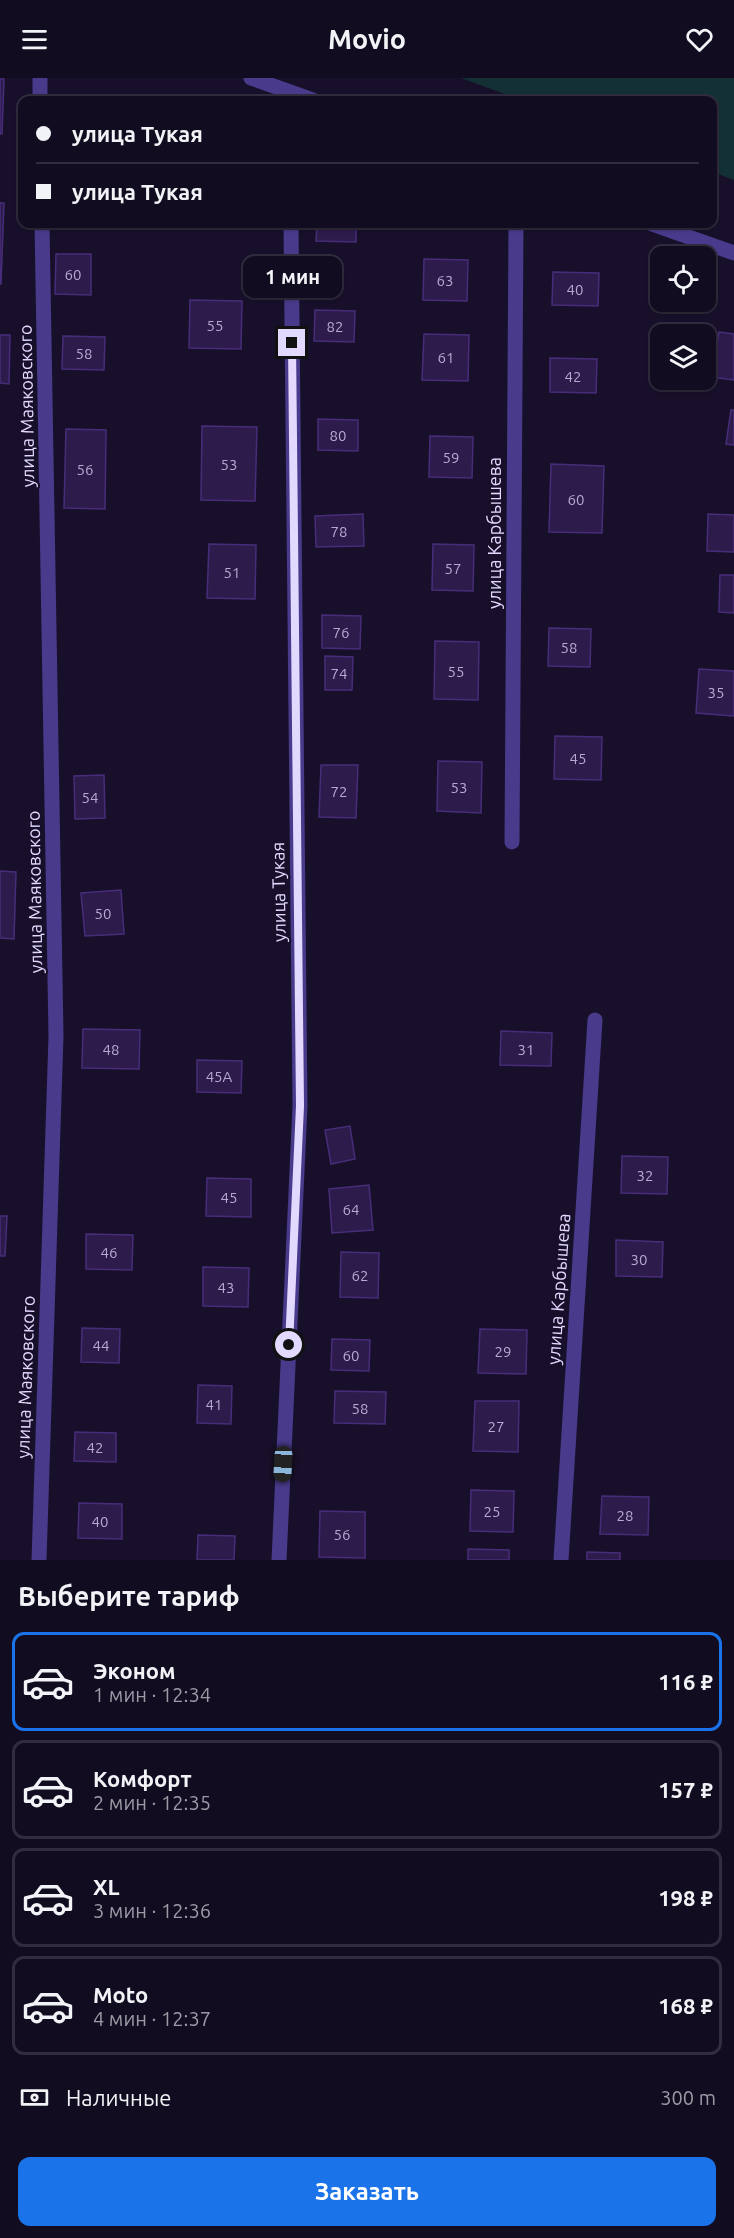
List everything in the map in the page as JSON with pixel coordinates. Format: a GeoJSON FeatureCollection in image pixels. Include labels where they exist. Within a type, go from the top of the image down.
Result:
{"type":"FeatureCollection","features":[{"type":"Feature","properties":{"kind":"street"},"geometry":{"type":"LineString","coordinates":[[40,78],[40,96]]}},
{"type":"Feature","properties":{"kind":"street"},"geometry":{"type":"LineString","coordinates":[[251,78],[290,96]]}},
{"type":"Feature","properties":{"kind":"street","name":"улица Маяковского"},"geometry":{"type":"LineString","coordinates":[[39,1560],[56,1036],[42,228]]}},
{"type":"Feature","properties":{"kind":"street","name":"улица Тукая"},"geometry":{"type":"LineString","coordinates":[[279,1560],[300,1106],[291,228]]}},
{"type":"Feature","properties":{"kind":"street","name":"улица Карбышева"},"geometry":{"type":"LineString","coordinates":[[512,842],[516,228]]}},
{"type":"Feature","properties":{"kind":"street"},"geometry":{"type":"LineString","coordinates":[[663,228],[734,253]]}},
{"type":"Feature","properties":{"kind":"street","name":"улица Карбышева"},"geometry":{"type":"LineString","coordinates":[[561,1560],[595,1020]]}},
{"type":"Feature","properties":{"kind":"green space"},"geometry":{"type":"Polygon","coordinates":[[[461,78],[734,78],[734,180],[717,174],[717,96],[510,96],[461,78]]]}},
{"type":"Feature","properties":{"kind":"building"},"geometry":{"type":"Polygon","coordinates":[[[0,79],[4,79],[2,134],[0,134],[0,79]]]}},
{"type":"Feature","properties":{"kind":"building"},"geometry":{"type":"Polygon","coordinates":[[[0,203],[4,203],[1,284],[0,284],[0,203]]]}},
{"type":"Feature","properties":{"kind":"building"},"geometry":{"type":"Polygon","coordinates":[[[317,228],[356,228],[356,242],[316,241],[317,228]]]}},
{"type":"Feature","properties":{"kind":"building"},"geometry":{"type":"Polygon","coordinates":[[[56,254],[91,254],[91,295],[55,294],[56,254]]]}},
{"type":"Feature","properties":{"kind":"building"},"geometry":{"type":"Polygon","coordinates":[[[424,259],[468,260],[467,301],[423,300],[424,259]]]}},
{"type":"Feature","properties":{"kind":"building"},"geometry":{"type":"Polygon","coordinates":[[[553,272],[599,273],[598,306],[552,305],[553,272]]]}},
{"type":"Feature","properties":{"kind":"building"},"geometry":{"type":"Polygon","coordinates":[[[190,300],[242,301],[241,349],[189,348],[190,300]]]}},
{"type":"Feature","properties":{"kind":"building"},"geometry":{"type":"Polygon","coordinates":[[[315,310],[355,311],[354,342],[314,341],[315,310]]]}},
{"type":"Feature","properties":{"kind":"building"},"geometry":{"type":"Polygon","coordinates":[[[719,332],[734,334],[734,380],[716,378],[719,332]]]}},
{"type":"Feature","properties":{"kind":"building"},"geometry":{"type":"Polygon","coordinates":[[[424,334],[469,335],[468,381],[422,380],[424,334]]]}},
{"type":"Feature","properties":{"kind":"building"},"geometry":{"type":"Polygon","coordinates":[[[0,335],[10,335],[9,384],[0,383],[0,335]]]}},
{"type":"Feature","properties":{"kind":"building"},"geometry":{"type":"Polygon","coordinates":[[[63,336],[105,337],[104,370],[62,369],[63,336]]]}},
{"type":"Feature","properties":{"kind":"building"},"geometry":{"type":"Polygon","coordinates":[[[550,358],[597,359],[596,393],[550,392],[550,358]]]}},
{"type":"Feature","properties":{"kind":"building"},"geometry":{"type":"Polygon","coordinates":[[[731,410],[734,410],[734,445],[726,444],[731,410]]]}},
{"type":"Feature","properties":{"kind":"building"},"geometry":{"type":"Polygon","coordinates":[[[318,419],[358,420],[358,451],[318,450],[318,419]]]}},
{"type":"Feature","properties":{"kind":"building"},"geometry":{"type":"Polygon","coordinates":[[[202,426],[257,427],[255,501],[201,500],[202,426]]]}},
{"type":"Feature","properties":{"kind":"building"},"geometry":{"type":"Polygon","coordinates":[[[66,429],[106,430],[105,509],[64,508],[66,429]]]}},
{"type":"Feature","properties":{"kind":"building"},"geometry":{"type":"Polygon","coordinates":[[[430,436],[473,437],[472,478],[429,477],[430,436]]]}},
{"type":"Feature","properties":{"kind":"building"},"geometry":{"type":"Polygon","coordinates":[[[551,464],[604,466],[602,533],[549,532],[551,464]]]}},
{"type":"Feature","properties":{"kind":"building"},"geometry":{"type":"Polygon","coordinates":[[[363,514],[364,546],[316,547],[315,516],[363,514]]]}},
{"type":"Feature","properties":{"kind":"building"},"geometry":{"type":"Polygon","coordinates":[[[708,514],[734,515],[734,552],[707,551],[708,514]]]}},
{"type":"Feature","properties":{"kind":"building"},"geometry":{"type":"Polygon","coordinates":[[[209,544],[256,545],[255,599],[207,598],[209,544]]]}},
{"type":"Feature","properties":{"kind":"building"},"geometry":{"type":"Polygon","coordinates":[[[433,544],[474,545],[473,591],[432,590],[433,544]]]}},
{"type":"Feature","properties":{"kind":"building"},"geometry":{"type":"Polygon","coordinates":[[[720,575],[734,575],[734,613],[719,612],[720,575]]]}},
{"type":"Feature","properties":{"kind":"building"},"geometry":{"type":"Polygon","coordinates":[[[322,615],[361,616],[360,649],[322,648],[322,615]]]}},
{"type":"Feature","properties":{"kind":"building"},"geometry":{"type":"Polygon","coordinates":[[[549,628],[591,629],[590,667],[548,666],[549,628]]]}},
{"type":"Feature","properties":{"kind":"building"},"geometry":{"type":"Polygon","coordinates":[[[435,641],[479,642],[478,700],[434,699],[435,641]]]}},
{"type":"Feature","properties":{"kind":"building"},"geometry":{"type":"Polygon","coordinates":[[[325,656],[353,657],[352,690],[325,690],[325,656]]]}},
{"type":"Feature","properties":{"kind":"building"},"geometry":{"type":"Polygon","coordinates":[[[699,669],[734,671],[734,716],[696,713],[699,669]]]}},
{"type":"Feature","properties":{"kind":"building"},"geometry":{"type":"Polygon","coordinates":[[[555,736],[602,737],[601,780],[554,779],[555,736]]]}},
{"type":"Feature","properties":{"kind":"building"},"geometry":{"type":"Polygon","coordinates":[[[438,761],[482,762],[481,813],[437,811],[438,761]]]}},
{"type":"Feature","properties":{"kind":"building"},"geometry":{"type":"Polygon","coordinates":[[[321,765],[358,765],[356,818],[319,817],[321,765]]]}},
{"type":"Feature","properties":{"kind":"building"},"geometry":{"type":"Polygon","coordinates":[[[104,775],[105,818],[75,819],[74,776],[104,775]]]}},
{"type":"Feature","properties":{"kind":"building"},"geometry":{"type":"Polygon","coordinates":[[[0,871],[16,872],[14,939],[0,938],[0,871]]]}},
{"type":"Feature","properties":{"kind":"building"},"geometry":{"type":"Polygon","coordinates":[[[121,890],[124,934],[85,936],[81,893],[121,890]]]}},
{"type":"Feature","properties":{"kind":"building"},"geometry":{"type":"Polygon","coordinates":[[[83,1029],[140,1030],[139,1069],[82,1068],[83,1029]]]}},
{"type":"Feature","properties":{"kind":"building"},"geometry":{"type":"Polygon","coordinates":[[[501,1031],[552,1033],[551,1066],[500,1065],[501,1031]]]}},
{"type":"Feature","properties":{"kind":"building"},"geometry":{"type":"Polygon","coordinates":[[[197,1060],[242,1061],[241,1093],[197,1092],[197,1060]]]}},
{"type":"Feature","properties":{"kind":"building"},"geometry":{"type":"Polygon","coordinates":[[[350,1126],[355,1159],[331,1164],[325,1130],[350,1126]]]}},
{"type":"Feature","properties":{"kind":"building"},"geometry":{"type":"Polygon","coordinates":[[[622,1156],[668,1157],[667,1194],[621,1193],[622,1156]]]}},
{"type":"Feature","properties":{"kind":"building"},"geometry":{"type":"Polygon","coordinates":[[[207,1178],[251,1179],[251,1217],[206,1216],[207,1178]]]}},
{"type":"Feature","properties":{"kind":"building"},"geometry":{"type":"Polygon","coordinates":[[[369,1185],[373,1230],[332,1233],[329,1189],[369,1185]]]}},
{"type":"Feature","properties":{"kind":"building"},"geometry":{"type":"Polygon","coordinates":[[[0,1216],[7,1216],[5,1256],[0,1256],[0,1216]]]}},
{"type":"Feature","properties":{"kind":"building"},"geometry":{"type":"Polygon","coordinates":[[[86,1234],[133,1235],[132,1270],[86,1269],[86,1234]]]}},
{"type":"Feature","properties":{"kind":"building"},"geometry":{"type":"Polygon","coordinates":[[[616,1240],[663,1242],[662,1277],[616,1276],[616,1240]]]}},
{"type":"Feature","properties":{"kind":"building"},"geometry":{"type":"Polygon","coordinates":[[[341,1252],[379,1253],[378,1298],[340,1297],[341,1252]]]}},
{"type":"Feature","properties":{"kind":"building"},"geometry":{"type":"Polygon","coordinates":[[[203,1267],[249,1268],[248,1307],[203,1306],[203,1267]]]}},
{"type":"Feature","properties":{"kind":"building"},"geometry":{"type":"Polygon","coordinates":[[[82,1328],[120,1329],[119,1363],[81,1362],[82,1328]]]}},
{"type":"Feature","properties":{"kind":"building"},"geometry":{"type":"Polygon","coordinates":[[[480,1329],[527,1330],[526,1374],[478,1373],[480,1329]]]}},
{"type":"Feature","properties":{"kind":"building"},"geometry":{"type":"Polygon","coordinates":[[[332,1339],[370,1340],[369,1371],[331,1370],[332,1339]]]}},
{"type":"Feature","properties":{"kind":"building"},"geometry":{"type":"Polygon","coordinates":[[[198,1385],[232,1386],[231,1424],[197,1423],[198,1385]]]}},
{"type":"Feature","properties":{"kind":"building"},"geometry":{"type":"Polygon","coordinates":[[[335,1391],[386,1392],[385,1424],[334,1423],[335,1391]]]}},
{"type":"Feature","properties":{"kind":"building"},"geometry":{"type":"Polygon","coordinates":[[[475,1401],[519,1401],[518,1452],[473,1451],[475,1401]]]}},
{"type":"Feature","properties":{"kind":"building"},"geometry":{"type":"Polygon","coordinates":[[[75,1432],[116,1433],[116,1462],[74,1461],[75,1432]]]}},
{"type":"Feature","properties":{"kind":"building"},"geometry":{"type":"Polygon","coordinates":[[[471,1490],[514,1491],[513,1532],[470,1531],[471,1490]]]}},
{"type":"Feature","properties":{"kind":"building"},"geometry":{"type":"Polygon","coordinates":[[[602,1496],[649,1497],[648,1535],[600,1534],[602,1496]]]}},
{"type":"Feature","properties":{"kind":"building"},"geometry":{"type":"Polygon","coordinates":[[[79,1503],[122,1504],[122,1539],[78,1538],[79,1503]]]}},
{"type":"Feature","properties":{"kind":"building"},"geometry":{"type":"Polygon","coordinates":[[[320,1511],[365,1512],[365,1558],[319,1557],[320,1511]]]}},
{"type":"Feature","properties":{"kind":"building"},"geometry":{"type":"Polygon","coordinates":[[[198,1535],[235,1536],[234,1560],[197,1560],[198,1535]]]}},
{"type":"Feature","properties":{"kind":"building"},"geometry":{"type":"Polygon","coordinates":[[[468,1549],[509,1550],[509,1560],[468,1560],[468,1549]]]}},
{"type":"Feature","properties":{"kind":"building"},"geometry":{"type":"Polygon","coordinates":[[[587,1552],[620,1553],[620,1560],[587,1560],[587,1552]]]}},
{"type":"Feature","properties":{"kind":"route"},"geometry":{"type":"LineString","coordinates":[[289,1345],[300,1106],[292,343]]}}]}
